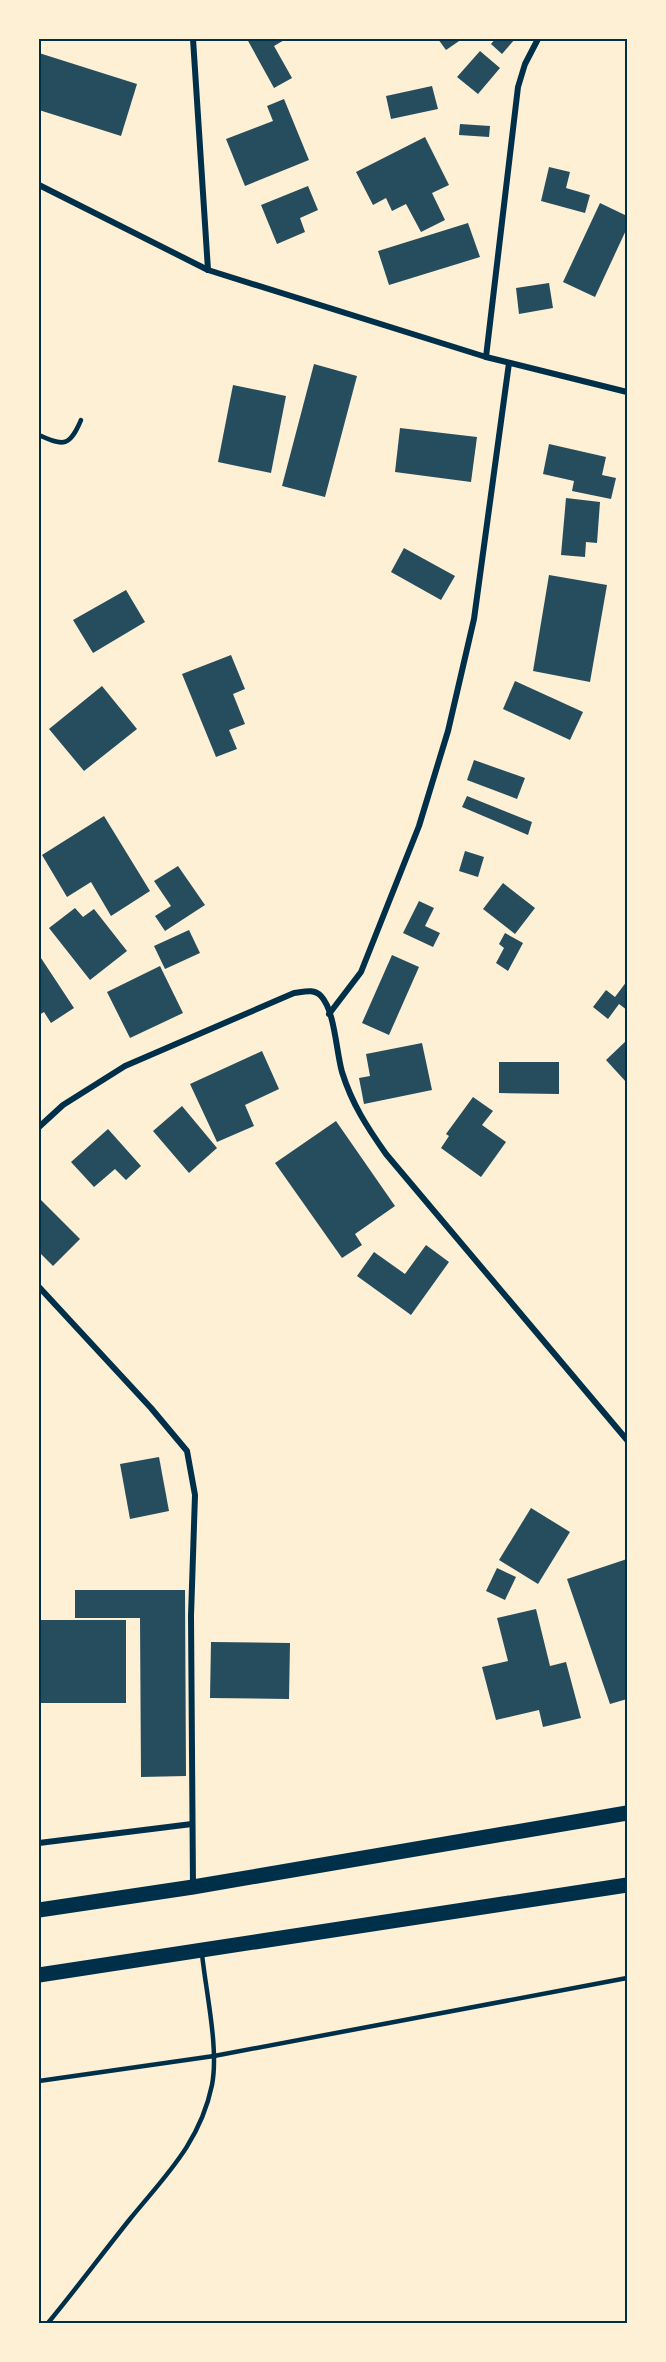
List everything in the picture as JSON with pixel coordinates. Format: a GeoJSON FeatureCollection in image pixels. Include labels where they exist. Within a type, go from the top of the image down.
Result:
{"type":"FeatureCollection","features":[{"type":"Feature","properties":{"kind":"main road"},"geometry":{"type":"LineString","coordinates":[[39,1910],[193,1887],[627,1813]]}},
{"type":"Feature","properties":{"kind":"main road"},"geometry":{"type":"LineString","coordinates":[[39,1975],[627,1885]]}},
{"type":"Feature","properties":{"kind":"street"},"geometry":{"type":"LineString","coordinates":[[193,39],[207,270]]}},
{"type":"Feature","properties":{"kind":"street"},"geometry":{"type":"LineString","coordinates":[[486,357],[518,87],[525,64],[538,39]]}},
{"type":"Feature","properties":{"kind":"street"},"geometry":{"type":"LineString","coordinates":[[39,185],[207,270],[486,357],[627,392]]}},
{"type":"Feature","properties":{"kind":"street"},"geometry":{"type":"LineString","coordinates":[[329,1014],[361,972],[419,826],[448,731],[474,619],[509,363]]}},
{"type":"Feature","properties":{"kind":"street"},"geometry":{"type":"LineString","coordinates":[[39,1127],[63,1106],[125,1066],[294,993],[317,992],[324,1001],[329,1014],[342,1071],[356,1110],[386,1154],[627,1440]]}},
{"type":"Feature","properties":{"kind":"street"},"geometry":{"type":"LineString","coordinates":[[39,1287],[152,1408],[187,1451],[195,1495],[191,1616],[193,1887]]}},
{"type":"Feature","properties":{"kind":"street"},"geometry":{"type":"LineString","coordinates":[[39,1843],[192,1824]]}},
{"type":"Feature","properties":{"kind":"lane"},"geometry":{"type":"LineString","coordinates":[[39,435],[54,442],[68,442],[74,438],[81,420]]}},
{"type":"Feature","properties":{"kind":"lane"},"geometry":{"type":"LineString","coordinates":[[48,2323],[130,2218],[166,2177],[199,2128],[212,2085],[214,2056],[201,1951]]}},
{"type":"Feature","properties":{"kind":"lane"},"geometry":{"type":"LineString","coordinates":[[39,2081],[214,2056],[627,1978]]}},
{"type":"Feature","properties":{"kind":"building"},"geometry":{"type":"Polygon","coordinates":[[[247,39],[286,39],[274,46],[292,78],[274,88],[247,39]]]}},
{"type":"Feature","properties":{"kind":"building"},"geometry":{"type":"Polygon","coordinates":[[[438,39],[462,39],[446,50],[438,39]]]}},
{"type":"Feature","properties":{"kind":"building"},"geometry":{"type":"Polygon","coordinates":[[[495,39],[515,39],[502,54],[491,44],[495,39]]]}},
{"type":"Feature","properties":{"kind":"building"},"geometry":{"type":"Polygon","coordinates":[[[480,51],[500,68],[478,94],[457,77],[480,51]]]}},
{"type":"Feature","properties":{"kind":"building"},"geometry":{"type":"Polygon","coordinates":[[[39,53],[137,84],[121,136],[39,110],[39,53]]]}},
{"type":"Feature","properties":{"kind":"building"},"geometry":{"type":"Polygon","coordinates":[[[432,86],[438,109],[391,119],[386,96],[432,86]]]}},
{"type":"Feature","properties":{"kind":"building"},"geometry":{"type":"Polygon","coordinates":[[[284,99],[309,160],[245,186],[226,139],[273,121],[267,106],[284,99]]]}},
{"type":"Feature","properties":{"kind":"building"},"geometry":{"type":"Polygon","coordinates":[[[460,124],[490,126],[489,137],[459,135],[460,124]]]}},
{"type":"Feature","properties":{"kind":"building"},"geometry":{"type":"Polygon","coordinates":[[[425,137],[449,185],[432,193],[445,220],[421,232],[406,204],[392,211],[386,198],[373,205],[356,172],[425,137]]]}},
{"type":"Feature","properties":{"kind":"building"},"geometry":{"type":"Polygon","coordinates":[[[549,167],[570,172],[566,188],[590,195],[585,213],[541,201],[549,167]]]}},
{"type":"Feature","properties":{"kind":"building"},"geometry":{"type":"Polygon","coordinates":[[[308,186],[318,210],[300,218],[305,232],[277,244],[261,205],[308,186]]]}},
{"type":"Feature","properties":{"kind":"building"},"geometry":{"type":"Polygon","coordinates":[[[600,203],[627,216],[627,228],[595,297],[563,282],[600,203]]]}},
{"type":"Feature","properties":{"kind":"building"},"geometry":{"type":"Polygon","coordinates":[[[468,223],[480,257],[389,285],[378,251],[468,223]]]}},
{"type":"Feature","properties":{"kind":"building"},"geometry":{"type":"Polygon","coordinates":[[[549,283],[553,308],[519,314],[516,288],[549,283]]]}},
{"type":"Feature","properties":{"kind":"building"},"geometry":{"type":"Polygon","coordinates":[[[314,364],[357,376],[325,497],[282,486],[314,364]]]}},
{"type":"Feature","properties":{"kind":"building"},"geometry":{"type":"Polygon","coordinates":[[[233,385],[286,396],[271,473],[218,462],[233,385]]]}},
{"type":"Feature","properties":{"kind":"building"},"geometry":{"type":"Polygon","coordinates":[[[400,428],[477,437],[471,482],[395,472],[400,428]]]}},
{"type":"Feature","properties":{"kind":"building"},"geometry":{"type":"Polygon","coordinates":[[[549,444],[606,457],[602,475],[616,478],[611,499],[572,491],[574,481],[543,474],[549,444]]]}},
{"type":"Feature","properties":{"kind":"building"},"geometry":{"type":"Polygon","coordinates":[[[566,498],[600,502],[597,543],[586,542],[585,557],[561,555],[566,498]]]}},
{"type":"Feature","properties":{"kind":"building"},"geometry":{"type":"Polygon","coordinates":[[[404,548],[455,576],[441,600],[391,572],[404,548]]]}},
{"type":"Feature","properties":{"kind":"building"},"geometry":{"type":"Polygon","coordinates":[[[549,575],[607,585],[590,682],[533,671],[549,575]]]}},
{"type":"Feature","properties":{"kind":"building"},"geometry":{"type":"Polygon","coordinates":[[[126,590],[145,622],[93,653],[73,620],[126,590]]]}},
{"type":"Feature","properties":{"kind":"building"},"geometry":{"type":"Polygon","coordinates":[[[231,655],[245,689],[233,694],[245,724],[229,730],[237,749],[216,757],[182,674],[231,655]]]}},
{"type":"Feature","properties":{"kind":"building"},"geometry":{"type":"Polygon","coordinates":[[[515,681],[583,712],[570,740],[503,709],[515,681]]]}},
{"type":"Feature","properties":{"kind":"building"},"geometry":{"type":"Polygon","coordinates":[[[102,686],[137,729],[84,771],[49,729],[102,686]]]}},
{"type":"Feature","properties":{"kind":"building"},"geometry":{"type":"Polygon","coordinates":[[[474,760],[525,778],[517,799],[467,780],[474,760]]]}},
{"type":"Feature","properties":{"kind":"building"},"geometry":{"type":"Polygon","coordinates":[[[467,796],[532,822],[528,835],[462,807],[467,796]]]}},
{"type":"Feature","properties":{"kind":"building"},"geometry":{"type":"Polygon","coordinates":[[[104,816],[150,891],[111,916],[91,882],[67,897],[42,855],[104,816]]]}},
{"type":"Feature","properties":{"kind":"building"},"geometry":{"type":"Polygon","coordinates":[[[465,851],[484,857],[478,877],[459,871],[465,851]]]}},
{"type":"Feature","properties":{"kind":"building"},"geometry":{"type":"Polygon","coordinates":[[[178,866],[205,905],[165,931],[155,916],[171,906],[154,881],[178,866]]]}},
{"type":"Feature","properties":{"kind":"building"},"geometry":{"type":"Polygon","coordinates":[[[503,883],[535,908],[515,934],[483,909],[503,883]]]}},
{"type":"Feature","properties":{"kind":"building"},"geometry":{"type":"Polygon","coordinates":[[[419,901],[434,908],[425,926],[440,933],[433,947],[403,933],[419,901]]]}},
{"type":"Feature","properties":{"kind":"building"},"geometry":{"type":"Polygon","coordinates":[[[75,908],[83,917],[94,909],[127,951],[90,980],[49,928],[75,908]]]}},
{"type":"Feature","properties":{"kind":"building"},"geometry":{"type":"Polygon","coordinates":[[[189,930],[200,953],[165,969],[154,946],[189,930]]]}},
{"type":"Feature","properties":{"kind":"building"},"geometry":{"type":"Polygon","coordinates":[[[505,933],[523,943],[508,971],[496,963],[504,948],[499,944],[505,933]]]}},
{"type":"Feature","properties":{"kind":"building"},"geometry":{"type":"Polygon","coordinates":[[[39,955],[74,1008],[51,1023],[44,1012],[39,1015],[39,955]]]}},
{"type":"Feature","properties":{"kind":"building"},"geometry":{"type":"Polygon","coordinates":[[[392,955],[419,967],[389,1035],[362,1023],[392,955]]]}},
{"type":"Feature","properties":{"kind":"building"},"geometry":{"type":"Polygon","coordinates":[[[160,966],[183,1013],[130,1038],[107,992],[160,966]]]}},
{"type":"Feature","properties":{"kind":"building"},"geometry":{"type":"Polygon","coordinates":[[[627,981],[627,1010],[619,1004],[608,1019],[593,1007],[606,990],[615,997],[627,981]]]}},
{"type":"Feature","properties":{"kind":"building"},"geometry":{"type":"Polygon","coordinates":[[[627,1040],[627,1083],[606,1060],[627,1040]]]}},
{"type":"Feature","properties":{"kind":"building"},"geometry":{"type":"Polygon","coordinates":[[[422,1043],[432,1090],[364,1104],[359,1078],[370,1076],[366,1054],[422,1043]]]}},
{"type":"Feature","properties":{"kind":"building"},"geometry":{"type":"Polygon","coordinates":[[[262,1051],[279,1089],[245,1105],[254,1126],[217,1142],[190,1084],[262,1051]]]}},
{"type":"Feature","properties":{"kind":"building"},"geometry":{"type":"Polygon","coordinates":[[[499,1062],[559,1062],[559,1094],[499,1093],[499,1062]]]}},
{"type":"Feature","properties":{"kind":"building"},"geometry":{"type":"Polygon","coordinates":[[[473,1097],[493,1111],[482,1125],[506,1142],[481,1177],[441,1148],[449,1136],[446,1134],[473,1097]]]}},
{"type":"Feature","properties":{"kind":"building"},"geometry":{"type":"Polygon","coordinates":[[[182,1106],[217,1148],[189,1173],[153,1131],[182,1106]]]}},
{"type":"Feature","properties":{"kind":"building"},"geometry":{"type":"Polygon","coordinates":[[[336,1121],[395,1206],[355,1234],[362,1245],[342,1258],[275,1163],[336,1121]]]}},
{"type":"Feature","properties":{"kind":"building"},"geometry":{"type":"Polygon","coordinates":[[[108,1129],[141,1166],[126,1180],[115,1169],[94,1187],[71,1162],[108,1129]]]}},
{"type":"Feature","properties":{"kind":"building"},"geometry":{"type":"Polygon","coordinates":[[[39,1198],[80,1239],[53,1266],[39,1252],[39,1198]]]}},
{"type":"Feature","properties":{"kind":"building"},"geometry":{"type":"Polygon","coordinates":[[[426,1245],[449,1262],[411,1315],[357,1276],[374,1252],[405,1274],[426,1245]]]}},
{"type":"Feature","properties":{"kind":"building"},"geometry":{"type":"Polygon","coordinates":[[[159,1457],[169,1511],[130,1519],[120,1464],[159,1457]]]}},
{"type":"Feature","properties":{"kind":"building"},"geometry":{"type":"Polygon","coordinates":[[[531,1508],[570,1532],[538,1584],[499,1560],[531,1508]]]}},
{"type":"Feature","properties":{"kind":"building"},"geometry":{"type":"Polygon","coordinates":[[[627,1559],[627,1699],[610,1704],[567,1579],[627,1559]]]}},
{"type":"Feature","properties":{"kind":"building"},"geometry":{"type":"Polygon","coordinates":[[[497,1568],[516,1577],[505,1600],[486,1591],[497,1568]]]}},
{"type":"Feature","properties":{"kind":"building"},"geometry":{"type":"Polygon","coordinates":[[[75,1590],[185,1590],[186,1776],[141,1777],[140,1618],[75,1618],[75,1590]]]}},
{"type":"Feature","properties":{"kind":"building"},"geometry":{"type":"Polygon","coordinates":[[[536,1609],[550,1666],[566,1662],[581,1718],[543,1727],[539,1710],[496,1720],[482,1667],[508,1661],[497,1618],[536,1609]]]}},
{"type":"Feature","properties":{"kind":"building"},"geometry":{"type":"Polygon","coordinates":[[[39,1620],[126,1620],[126,1703],[39,1703],[39,1620]]]}},
{"type":"Feature","properties":{"kind":"building"},"geometry":{"type":"Polygon","coordinates":[[[211,1642],[290,1643],[289,1699],[210,1698],[211,1642]]]}}]}
